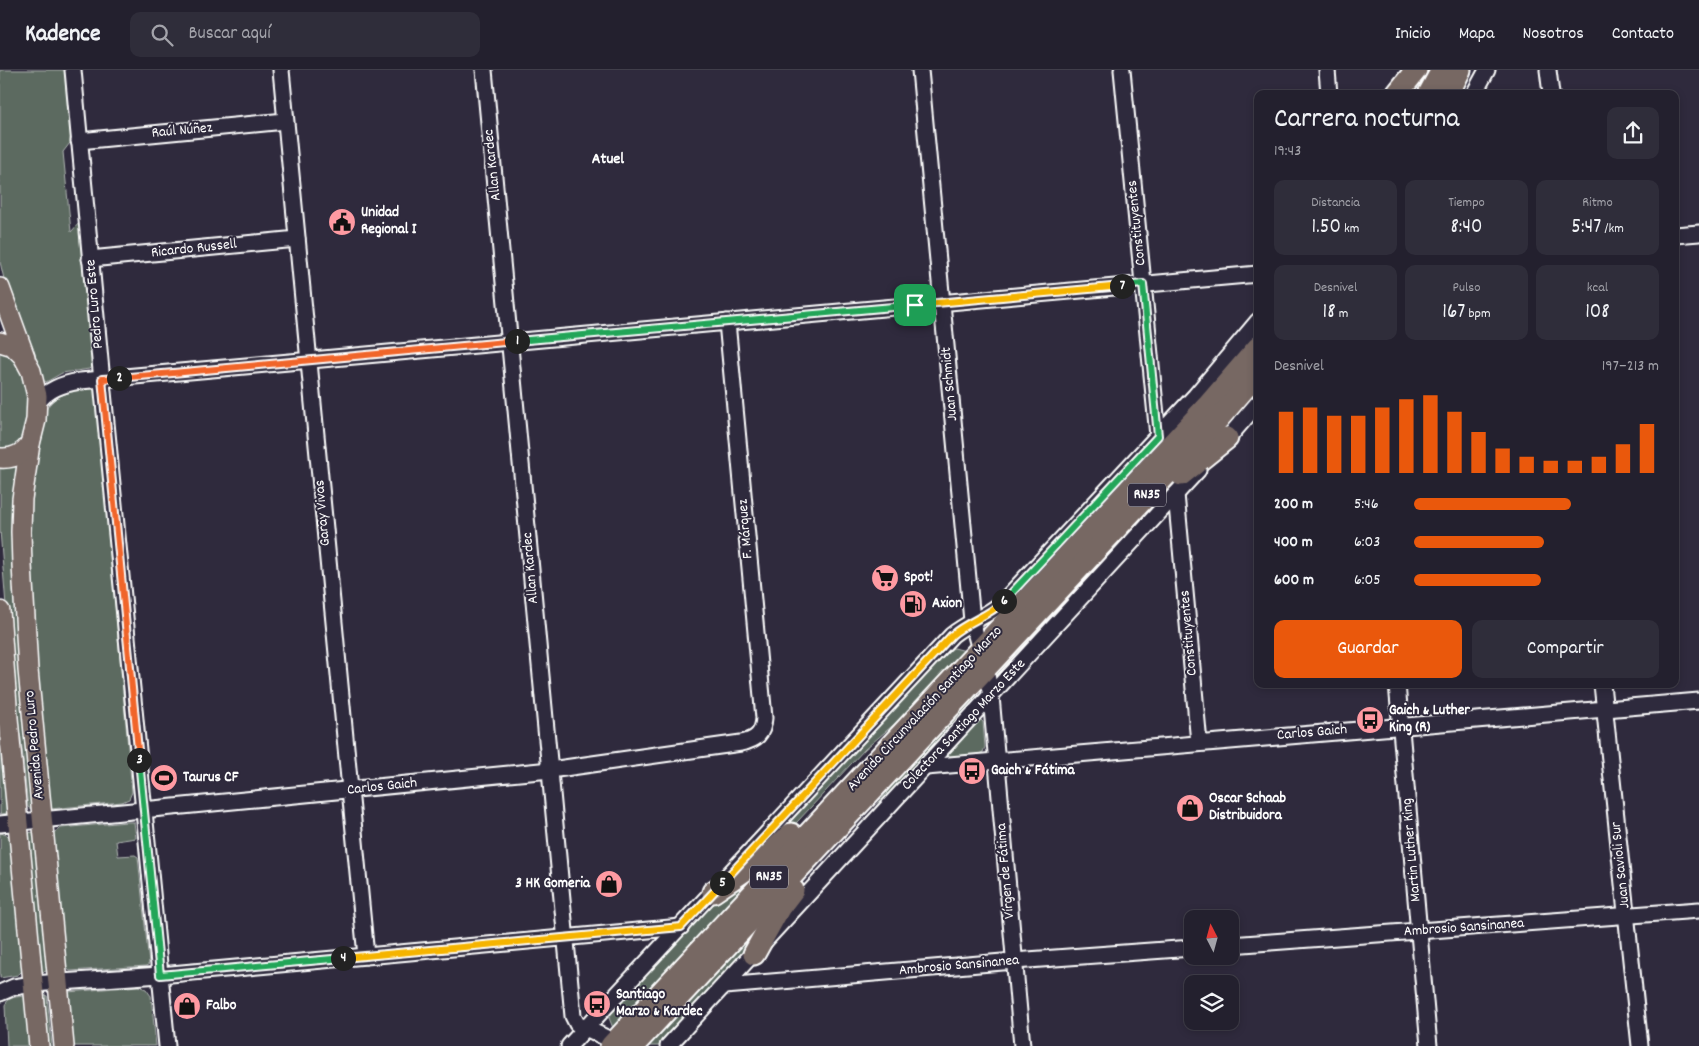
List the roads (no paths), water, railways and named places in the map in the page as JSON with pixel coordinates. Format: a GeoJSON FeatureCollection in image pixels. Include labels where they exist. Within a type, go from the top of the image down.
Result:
{"type":"FeatureCollection","features":[{"type":"Feature","properties":{"kind":"highway"},"geometry":{"type":"LineString","coordinates":[[1399,90],[1416,70]]}},
{"type":"Feature","properties":{"kind":"highway"},"geometry":{"type":"LineString","coordinates":[[1432,90],[1442,70]]}},
{"type":"Feature","properties":{"kind":"highway"},"geometry":{"type":"LineString","coordinates":[[1450,90],[1460,70]]}},
{"type":"Feature","properties":{"kind":"highway"},"geometry":{"type":"LineString","coordinates":[[1464,90],[1472,70]]}},
{"type":"Feature","properties":{"kind":"highway","name":"Avenida Circunvalación Santiago Marzo"},"geometry":{"type":"LineString","coordinates":[[619,1045],[914,744],[982,659],[1254,352]]}},
{"type":"Feature","properties":{"kind":"highway","name":"Avenida Circunvalación Santiago Marzo"},"geometry":{"type":"LineString","coordinates":[[619,1045],[923,712],[1034,615],[1220,417],[1254,378]]}},
{"type":"Feature","properties":{"kind":"highway"},"geometry":{"type":"LineString","coordinates":[[1034,615],[1093,569],[1185,472],[1227,438]]}},
{"type":"Feature","properties":{"kind":"highway"},"geometry":{"type":"LineString","coordinates":[[713,892],[773,851],[875,748],[923,712]]}},
{"type":"Feature","properties":{"kind":"highway"},"geometry":{"type":"LineString","coordinates":[[754,954],[787,898],[861,815],[914,744]]}},
{"type":"Feature","properties":{"kind":"main road","name":"Avenida Pedro Luro"},"geometry":{"type":"LineString","coordinates":[[0,288],[28,363],[35,387],[37,404],[35,428],[30,444],[23,488],[21,543],[27,660],[64,1046]]}},
{"type":"Feature","properties":{"kind":"main road","name":"Avenida Pedro Luro"},"geometry":{"type":"LineString","coordinates":[[0,342],[7,343],[19,350],[28,363]]}},
{"type":"Feature","properties":{"kind":"main road"},"geometry":{"type":"LineString","coordinates":[[1,458],[20,454],[30,444]]}},
{"type":"Feature","properties":{"kind":"main road","name":"Avenida Pedro Luro"},"geometry":{"type":"LineString","coordinates":[[0,611],[9,823],[34,984],[39,1046]]}},
{"type":"Feature","properties":{"kind":"street","name":"Pedro Luro Este"},"geometry":{"type":"LineString","coordinates":[[73,70],[167,1046]]}},
{"type":"Feature","properties":{"kind":"street","name":"Garay Vivas"},"geometry":{"type":"LineString","coordinates":[[280,70],[366,956]]}},
{"type":"Feature","properties":{"kind":"street","name":"Allan Kardec"},"geometry":{"type":"LineString","coordinates":[[484,70],[573,1016],[577,1024],[588,1025],[619,1045]]}},
{"type":"Feature","properties":{"kind":"street","name":"Juan Schmidt"},"geometry":{"type":"LineString","coordinates":[[920,70],[972,621],[991,696]]}},
{"type":"Feature","properties":{"kind":"street","name":"Constituyentes"},"geometry":{"type":"LineString","coordinates":[[1122,70],[1158,436]]}},
{"type":"Feature","properties":{"kind":"street"},"geometry":{"type":"LineString","coordinates":[[1327,70],[1329,90]]}},
{"type":"Feature","properties":{"kind":"street"},"geometry":{"type":"LineString","coordinates":[[1398,90],[1408,70]]}},
{"type":"Feature","properties":{"kind":"street"},"geometry":{"type":"LineString","coordinates":[[1476,90],[1487,70]]}},
{"type":"Feature","properties":{"kind":"street"},"geometry":{"type":"LineString","coordinates":[[1548,70],[1550,90]]}},
{"type":"Feature","properties":{"kind":"street","name":"Raúl Núñez"},"geometry":{"type":"LineString","coordinates":[[80,141],[285,121]]}},
{"type":"Feature","properties":{"kind":"street"},"geometry":{"type":"LineString","coordinates":[[1679,235],[1699,233]]}},
{"type":"Feature","properties":{"kind":"street","name":"Ricardo Russell"},"geometry":{"type":"LineString","coordinates":[[90,259],[297,239]]}},
{"type":"Feature","properties":{"kind":"street"},"geometry":{"type":"LineString","coordinates":[[37,404],[45,395],[57,387],[75,382],[102,379],[1254,274]]}},
{"type":"Feature","properties":{"kind":"street","name":"F. Márquez"},"geometry":{"type":"LineString","coordinates":[[727,322],[764,712],[764,724],[760,734]]}},
{"type":"Feature","properties":{"kind":"street"},"geometry":{"type":"LineString","coordinates":[[569,1046],[952,635],[1003,602],[1158,436],[1254,327]]}},
{"type":"Feature","properties":{"kind":"street","name":"Colectora Santiago Marzo Este"},"geometry":{"type":"LineString","coordinates":[[668,1046],[1254,408]]}},
{"type":"Feature","properties":{"kind":"street","name":"Constituyentes"},"geometry":{"type":"LineString","coordinates":[[1176,494],[1199,743]]}},
{"type":"Feature","properties":{"kind":"street","name":"Martin Luther King"},"geometry":{"type":"LineString","coordinates":[[1397,688],[1429,1046]]}},
{"type":"Feature","properties":{"kind":"street","name":"Juan Savioli Sur"},"geometry":{"type":"LineString","coordinates":[[1602,688],[1640,1046]]}},
{"type":"Feature","properties":{"kind":"street","name":"Vírgen de Fátima"},"geometry":{"type":"LineString","coordinates":[[991,696],[1022,1046]]}},
{"type":"Feature","properties":{"kind":"street","name":"Carlos Gaich"},"geometry":{"type":"LineString","coordinates":[[926,767],[1699,701]]}},
{"type":"Feature","properties":{"kind":"street","name":"Carlos Gaich"},"geometry":{"type":"LineString","coordinates":[[9,823],[550,770],[741,743],[751,740],[760,734]]}},
{"type":"Feature","properties":{"kind":"street","name":"Ambrosio Sansinanea"},"geometry":{"type":"LineString","coordinates":[[1239,944],[1699,910]]}},
{"type":"Feature","properties":{"kind":"street"},"geometry":{"type":"LineString","coordinates":[[0,993],[14,987],[34,984],[160,975],[681,927]]}},
{"type":"Feature","properties":{"kind":"street","name":"Ambrosio Sansinanea"},"geometry":{"type":"LineString","coordinates":[[725,986],[1184,949]]}},
{"type":"Feature","properties":{"kind":"place","name":"Unidad Regional I"},"geometry":{"type":"Point","coordinates":[342,222]}},
{"type":"Feature","properties":{"kind":"place","name":"Spot!"},"geometry":{"type":"Point","coordinates":[885,578]}},
{"type":"Feature","properties":{"kind":"place","name":"Axion"},"geometry":{"type":"Point","coordinates":[913,604]}},
{"type":"Feature","properties":{"kind":"place","name":"Gaich & Luther King (R)"},"geometry":{"type":"Point","coordinates":[1370,720]}},
{"type":"Feature","properties":{"kind":"place","name":"Gaich & Fátima"},"geometry":{"type":"Point","coordinates":[972,771]}},
{"type":"Feature","properties":{"kind":"place","name":"Taurus CF"},"geometry":{"type":"Point","coordinates":[164,778]}},
{"type":"Feature","properties":{"kind":"place","name":"Oscar Schaab Distribuidora"},"geometry":{"type":"Point","coordinates":[1190,808]}},
{"type":"Feature","properties":{"kind":"place","name":"3 HK Gomeria"},"geometry":{"type":"Point","coordinates":[609,884]}},
{"type":"Feature","properties":{"kind":"place","name":"Santiago Marzo & Kardec"},"geometry":{"type":"Point","coordinates":[597,1004]}},
{"type":"Feature","properties":{"kind":"place","name":"Falbo"},"geometry":{"type":"Point","coordinates":[187,1006]}},
{"type":"Feature","properties":{"kind":"district","name":"Atuel"},"geometry":{"type":"Point","coordinates":[608,159]}}]}
